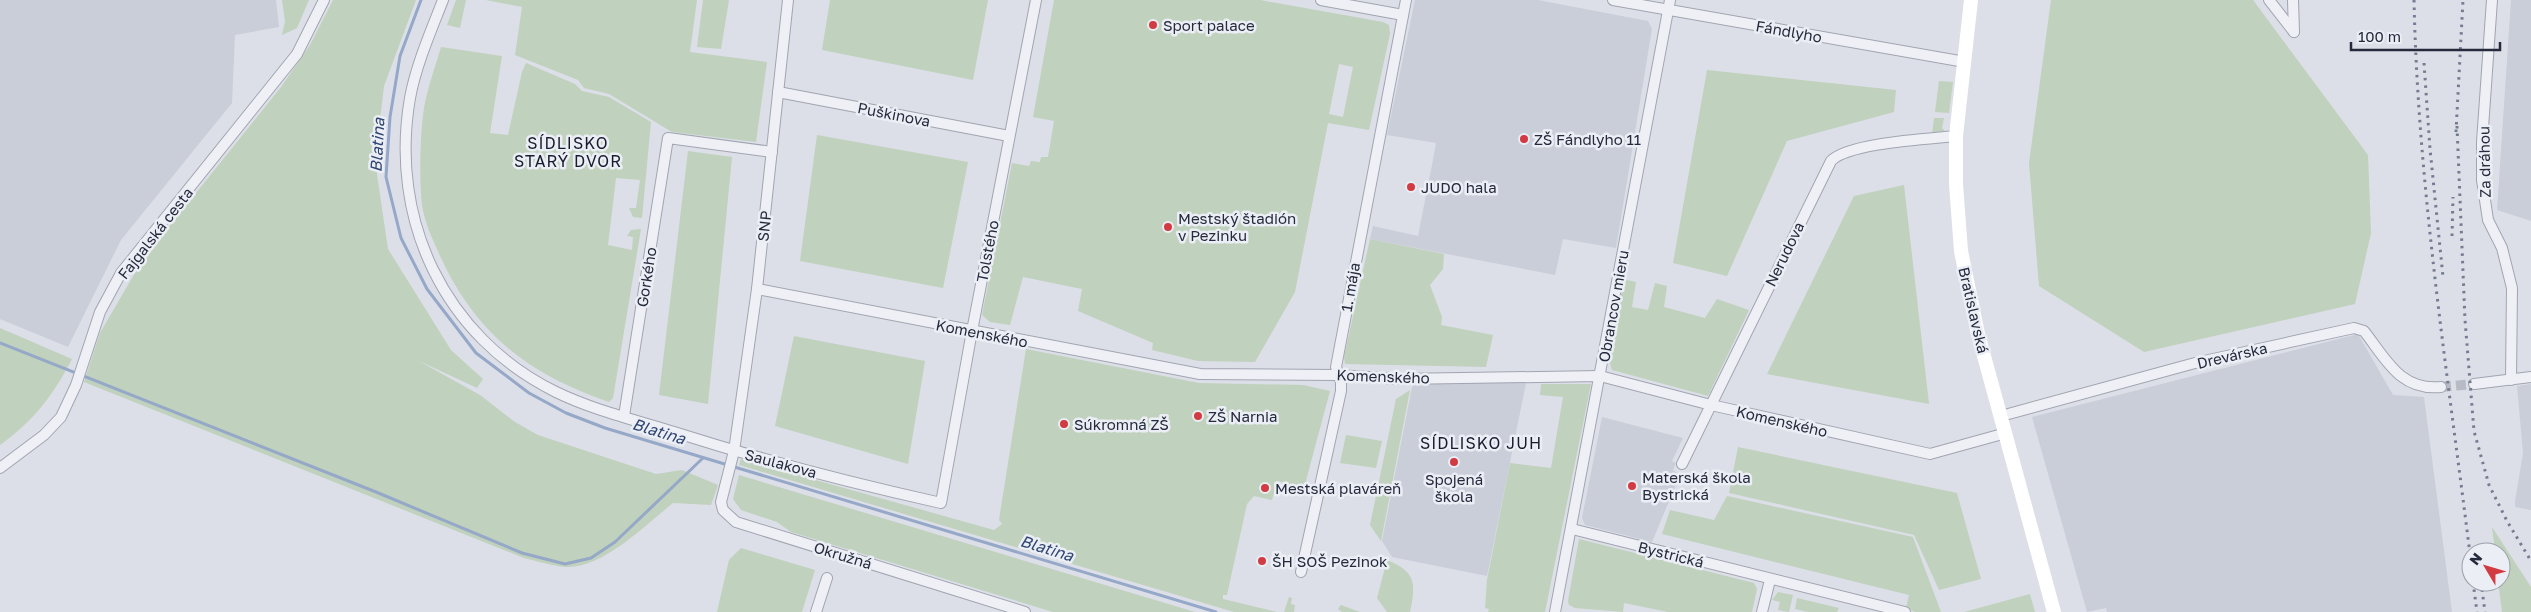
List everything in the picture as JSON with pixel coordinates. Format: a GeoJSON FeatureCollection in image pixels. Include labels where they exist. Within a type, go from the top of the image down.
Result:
{"type":"FeatureCollection","features":[{"type":"Feature","properties":{"kind":"main road","name":"Bratislavská"},"geometry":{"type":"LineString","coordinates":[[1972,0],[1956,136],[1958,230],[1963,270],[2017,481],[2054,612]]}},
{"type":"Feature","properties":{"kind":"street","name":"Fajgalská cesta"},"geometry":{"type":"LineString","coordinates":[[0,468],[31,446],[54,426],[67,406],[76,385],[100,312],[122,273],[297,54],[324,0]]}},
{"type":"Feature","properties":{"kind":"street","name":"Saulakova"},"geometry":{"type":"LineString","coordinates":[[443,0],[410,97],[406,178],[410,207],[418,236],[436,276],[459,311],[481,338],[509,363],[558,393],[733,455],[941,503]]}},
{"type":"Feature","properties":{"kind":"street","name":"SNP"},"geometry":{"type":"LineString","coordinates":[[733,455],[756,289],[788,0]]}},
{"type":"Feature","properties":{"kind":"street","name":"Tolstého"},"geometry":{"type":"LineString","coordinates":[[941,503],[1036,0]]}},
{"type":"Feature","properties":{"kind":"street"},"geometry":{"type":"LineString","coordinates":[[1321,0],[1403,15]]}},
{"type":"Feature","properties":{"kind":"street","name":"1. mája"},"geometry":{"type":"LineString","coordinates":[[1301,572],[1341,391],[1336,367],[1406,0]]}},
{"type":"Feature","properties":{"kind":"street","name":"Fándlyho"},"geometry":{"type":"LineString","coordinates":[[1613,0],[1669,5],[1964,62]]}},
{"type":"Feature","properties":{"kind":"street"},"geometry":{"type":"LineString","coordinates":[[2270,0],[2294,32],[2293,0]]}},
{"type":"Feature","properties":{"kind":"street","name":"Za dráhou"},"geometry":{"type":"LineString","coordinates":[[2492,0],[2482,142],[2482,180],[2488,220],[2502,248],[2512,288],[2511,380]]}},
{"type":"Feature","properties":{"kind":"street","name":"Obrancov mieru"},"geometry":{"type":"LineString","coordinates":[[1555,612],[1669,5]]}},
{"type":"Feature","properties":{"kind":"street","name":"Puškinova"},"geometry":{"type":"LineString","coordinates":[[778,92],[1009,136]]}},
{"type":"Feature","properties":{"kind":"street","name":"Nerudova"},"geometry":{"type":"LineString","coordinates":[[1682,464],[1831,161],[1840,154],[1857,148],[1956,136]]}},
{"type":"Feature","properties":{"kind":"street","name":"Gorkého"},"geometry":{"type":"LineString","coordinates":[[624,416],[668,138],[772,152]]}},
{"type":"Feature","properties":{"kind":"street","name":"Komenského"},"geometry":{"type":"LineString","coordinates":[[756,289],[1200,374],[1338,374],[1398,379],[1600,376],[1711,404],[1930,454],[2006,433]]}},
{"type":"Feature","properties":{"kind":"street","name":"Drevárska"},"geometry":{"type":"LineString","coordinates":[[2001,416],[2195,363],[2354,328],[2364,331],[2404,380],[2417,386],[2441,387]]}},
{"type":"Feature","properties":{"kind":"street"},"geometry":{"type":"LineString","coordinates":[[2474,384],[2531,377]]}},
{"type":"Feature","properties":{"kind":"street","name":"Okružná"},"geometry":{"type":"LineString","coordinates":[[733,455],[720,502],[723,510],[736,522],[1025,612]]}},
{"type":"Feature","properties":{"kind":"street","name":"Bystrická"},"geometry":{"type":"LineString","coordinates":[[1572,529],[1770,580],[1905,612]]}},
{"type":"Feature","properties":{"kind":"street"},"geometry":{"type":"LineString","coordinates":[[816,612],[827,578]]}},
{"type":"Feature","properties":{"kind":"street"},"geometry":{"type":"LineString","coordinates":[[1762,612],[1770,580]]}},
{"type":"Feature","properties":{"kind":"shaded area"},"geometry":{"type":"Polygon","coordinates":[[[0,0],[276,0],[279,27],[235,35],[232,103],[121,240],[68,347],[0,319],[0,0]]]}},
{"type":"Feature","properties":{"kind":"shaded area","name":"ZŠ Fándlyho 11"},"geometry":{"type":"Polygon","coordinates":[[[1415,0],[1538,0],[1648,21],[1652,29],[1616,248],[1563,239],[1555,275],[1370,239],[1373,226],[1418,236],[1432,165],[1436,143],[1387,135],[1415,0]]]}},
{"type":"Feature","properties":{"kind":"shaded area"},"geometry":{"type":"Polygon","coordinates":[[[2511,0],[2531,0],[2531,221],[2497,210],[2511,0]]]}},
{"type":"Feature","properties":{"kind":"shaded area"},"geometry":{"type":"Polygon","coordinates":[[[2358,334],[2393,395],[2424,397],[2452,612],[2107,612],[2106,608],[2087,612],[2032,417],[2358,334]]]}},
{"type":"Feature","properties":{"kind":"shaded area","name":"Spojená škola"},"geometry":{"type":"Polygon","coordinates":[[[1413,382],[1526,383],[1487,576],[1392,557],[1382,541],[1413,382]]]}},
{"type":"Feature","properties":{"kind":"shaded area"},"geometry":{"type":"Polygon","coordinates":[[[2531,384],[2531,510],[2515,507],[2515,501],[2523,453],[2517,386],[2531,384]]]}},
{"type":"Feature","properties":{"kind":"shaded area","name":"Materská škola Bystrická"},"geometry":{"type":"Polygon","coordinates":[[[1602,417],[1683,438],[1672,461],[1676,463],[1673,470],[1680,475],[1652,542],[1585,525],[1582,518],[1602,417]]]}},
{"type":"Feature","properties":{"kind":"green space"},"geometry":{"type":"Polygon","coordinates":[[[282,0],[309,0],[297,28],[282,35],[285,22],[282,0]]]}},
{"type":"Feature","properties":{"kind":"green space"},"geometry":{"type":"Polygon","coordinates":[[[333,0],[416,0],[384,86],[375,161],[388,249],[451,350],[483,379],[477,388],[419,361],[480,395],[515,422],[538,435],[656,474],[682,470],[718,485],[711,505],[673,503],[623,544],[595,561],[566,567],[555,566],[524,558],[84,382],[100,333],[143,259],[281,87],[310,45],[333,0]]]}},
{"type":"Feature","properties":{"kind":"green space"},"geometry":{"type":"Polygon","coordinates":[[[456,0],[466,0],[460,28],[447,25],[456,0]]]}},
{"type":"Feature","properties":{"kind":"green space"},"geometry":{"type":"Polygon","coordinates":[[[486,0],[697,0],[690,52],[767,62],[756,142],[672,132],[609,94],[584,88],[578,80],[515,55],[522,7],[486,0]]]}},
{"type":"Feature","properties":{"kind":"green space"},"geometry":{"type":"Polygon","coordinates":[[[703,0],[729,0],[721,49],[697,47],[703,0]]]}},
{"type":"Feature","properties":{"kind":"green space"},"geometry":{"type":"Polygon","coordinates":[[[830,0],[988,0],[973,80],[822,50],[830,0]]]}},
{"type":"Feature","properties":{"kind":"green space"},"geometry":{"type":"Polygon","coordinates":[[[1054,0],[1260,0],[1383,22],[1389,25],[1390,34],[1369,130],[1328,123],[1295,292],[1255,362],[1198,361],[1152,350],[1153,343],[1078,311],[1082,289],[1023,277],[1010,325],[990,322],[982,315],[1012,163],[1029,166],[1031,161],[1040,162],[1041,157],[1048,157],[1054,121],[1033,117],[1054,0]],[[1339,64],[1329,114],[1343,117],[1353,67],[1339,64]]]}},
{"type":"Feature","properties":{"kind":"green space"},"geometry":{"type":"Polygon","coordinates":[[[2051,0],[2253,0],[2368,155],[2371,233],[2355,304],[2144,352],[2039,286],[2029,163],[2051,0]]]}},
{"type":"Feature","properties":{"kind":"green space"},"geometry":{"type":"Polygon","coordinates":[[[441,47],[502,56],[490,133],[508,135],[522,72],[526,63],[575,84],[582,91],[609,97],[651,122],[642,218],[633,217],[629,208],[636,208],[640,180],[616,178],[608,245],[632,250],[633,237],[627,236],[631,230],[641,229],[613,398],[609,402],[554,379],[509,349],[471,309],[455,285],[441,258],[423,212],[420,166],[424,108],[441,47]]]}},
{"type":"Feature","properties":{"kind":"green space"},"geometry":{"type":"Polygon","coordinates":[[[1707,70],[1896,90],[1894,112],[1787,141],[1727,276],[1673,263],[1707,70]]]}},
{"type":"Feature","properties":{"kind":"green space"},"geometry":{"type":"Polygon","coordinates":[[[1939,81],[1953,82],[1949,113],[1935,112],[1939,81]]]}},
{"type":"Feature","properties":{"kind":"green space"},"geometry":{"type":"Polygon","coordinates":[[[1934,118],[1944,118],[1942,128],[1945,131],[1932,134],[1934,118]]]}},
{"type":"Feature","properties":{"kind":"green space"},"geometry":{"type":"Polygon","coordinates":[[[817,135],[968,162],[943,288],[800,261],[817,135]]]}},
{"type":"Feature","properties":{"kind":"green space"},"geometry":{"type":"Polygon","coordinates":[[[688,151],[732,157],[708,404],[659,395],[688,151]]]}},
{"type":"Feature","properties":{"kind":"green space"},"geometry":{"type":"Polygon","coordinates":[[[1904,185],[1929,404],[1767,374],[1854,196],[1904,185]]]}},
{"type":"Feature","properties":{"kind":"green space"},"geometry":{"type":"Polygon","coordinates":[[[1370,239],[1444,254],[1443,269],[1430,285],[1442,317],[1441,325],[1493,335],[1486,367],[1345,364],[1344,357],[1370,239]]]}},
{"type":"Feature","properties":{"kind":"green space"},"geometry":{"type":"Polygon","coordinates":[[[1623,279],[1636,282],[1632,307],[1648,310],[1655,283],[1667,286],[1664,307],[1705,318],[1717,299],[1749,310],[1708,396],[1612,370],[1609,360],[1623,279]]]}},
{"type":"Feature","properties":{"kind":"green space"},"geometry":{"type":"Polygon","coordinates":[[[0,328],[72,359],[42,406],[23,426],[0,445],[0,328]]]}},
{"type":"Feature","properties":{"kind":"green space"},"geometry":{"type":"Polygon","coordinates":[[[794,336],[925,361],[908,464],[775,426],[794,336]]]}},
{"type":"Feature","properties":{"kind":"green space"},"geometry":{"type":"Polygon","coordinates":[[[1026,349],[1199,383],[1303,385],[1330,391],[1304,488],[1277,481],[1272,500],[1254,496],[1247,504],[1227,595],[1223,595],[1223,599],[1277,612],[1234,612],[739,465],[741,459],[994,530],[1002,524],[999,520],[1026,349]]]}},
{"type":"Feature","properties":{"kind":"green space"},"geometry":{"type":"Polygon","coordinates":[[[1541,384],[1591,384],[1545,612],[1488,612],[1489,609],[1485,608],[1487,580],[1510,463],[1551,468],[1563,397],[1540,395],[1541,384]]]}},
{"type":"Feature","properties":{"kind":"green space"},"geometry":{"type":"Polygon","coordinates":[[[1410,390],[1381,541],[1370,525],[1396,399],[1410,390]]]}},
{"type":"Feature","properties":{"kind":"green space"},"geometry":{"type":"Polygon","coordinates":[[[1346,435],[1382,441],[1376,468],[1340,463],[1346,435]]]}},
{"type":"Feature","properties":{"kind":"green space"},"geometry":{"type":"Polygon","coordinates":[[[1738,447],[1957,493],[1981,579],[1939,590],[1914,535],[1729,493],[1738,447]]]}},
{"type":"Feature","properties":{"kind":"green space"},"geometry":{"type":"Polygon","coordinates":[[[739,475],[1195,612],[1053,612],[791,532],[777,522],[741,510],[733,499],[739,475]]]}},
{"type":"Feature","properties":{"kind":"green space"},"geometry":{"type":"Polygon","coordinates":[[[1727,496],[1913,537],[1941,612],[1915,612],[1906,608],[1909,595],[1662,534],[1670,510],[1714,520],[1727,496]]]}},
{"type":"Feature","properties":{"kind":"green space"},"geometry":{"type":"Polygon","coordinates":[[[2492,527],[2502,542],[2494,542],[2492,527]]]}},
{"type":"Feature","properties":{"kind":"green space"},"geometry":{"type":"Polygon","coordinates":[[[1579,539],[1754,583],[1757,589],[1752,612],[1668,612],[1624,603],[1623,612],[1575,608],[1569,605],[1568,601],[1579,539]]]}},
{"type":"Feature","properties":{"kind":"green space"},"geometry":{"type":"Polygon","coordinates":[[[741,548],[815,570],[802,612],[717,612],[729,560],[741,548]]]}},
{"type":"Feature","properties":{"kind":"green space"},"geometry":{"type":"Polygon","coordinates":[[[2511,556],[2531,587],[2531,612],[2502,612],[2499,592],[2511,592],[2511,556]]]}},
{"type":"Feature","properties":{"kind":"green space"},"geometry":{"type":"Polygon","coordinates":[[[1387,560],[1404,569],[1412,580],[1413,593],[1410,612],[1387,612],[1377,598],[1387,560]]]}},
{"type":"Feature","properties":{"kind":"green space"},"geometry":{"type":"Polygon","coordinates":[[[1778,592],[1793,595],[1789,612],[1778,610],[1780,602],[1772,600],[1778,592]]]}},
{"type":"Feature","properties":{"kind":"green space"},"geometry":{"type":"Polygon","coordinates":[[[2030,594],[2035,612],[1964,612],[2030,594]]]}},
{"type":"Feature","properties":{"kind":"green space"},"geometry":{"type":"Polygon","coordinates":[[[1289,597],[1292,598],[1291,604],[1295,605],[1294,612],[1284,612],[1289,597]]]}},
{"type":"Feature","properties":{"kind":"green space"},"geometry":{"type":"Polygon","coordinates":[[[1797,598],[1839,608],[1837,612],[1808,612],[1795,609],[1797,598]]]}},
{"type":"Feature","properties":{"kind":"green space"},"geometry":{"type":"Polygon","coordinates":[[[1341,605],[1360,612],[1342,612],[1338,609],[1341,605]]]}},
{"type":"Feature","properties":{"kind":"waterway","name":"Blatina"},"geometry":{"type":"LineString","coordinates":[[421,0],[400,56],[390,117],[386,177],[401,238],[427,289],[476,353],[529,393],[566,413],[605,428],[1216,612]]}},
{"type":"Feature","properties":{"kind":"waterway"},"geometry":{"type":"LineString","coordinates":[[0,343],[376,492],[522,553],[565,564],[591,558],[615,542],[703,458]]}},
{"type":"Feature","properties":{"kind":"tunnel"},"geometry":{"type":"LineString","coordinates":[[2441,387],[2474,384]]}},
{"type":"Feature","properties":{"kind":"railway"},"geometry":{"type":"LineString","coordinates":[[2414,0],[2421,141],[2435,282],[2468,542]]}},
{"type":"Feature","properties":{"kind":"railway"},"geometry":{"type":"LineString","coordinates":[[2456,132],[2463,0]]}},
{"type":"Feature","properties":{"kind":"railway"},"geometry":{"type":"LineString","coordinates":[[2424,63],[2430,149],[2443,277]]}},
{"type":"Feature","properties":{"kind":"railway"},"geometry":{"type":"LineString","coordinates":[[2457,126],[2465,320],[2474,431],[2489,485],[2507,521],[2531,561]]}},
{"type":"Feature","properties":{"kind":"railway"},"geometry":{"type":"LineString","coordinates":[[2452,236],[2453,197]]}},
{"type":"Feature","properties":{"kind":"railway"},"geometry":{"type":"LineString","coordinates":[[2474,592],[2477,612]]}},
{"type":"Feature","properties":{"kind":"railway"},"geometry":{"type":"LineString","coordinates":[[2482,592],[2485,612]]}},
{"type":"Feature","properties":{"kind":"place","name":"Sport palace"},"geometry":{"type":"Point","coordinates":[1153,25]}},
{"type":"Feature","properties":{"kind":"place","name":"ZŠ Fándlyho 11"},"geometry":{"type":"Point","coordinates":[1524,139]}},
{"type":"Feature","properties":{"kind":"place","name":"JUDO hala"},"geometry":{"type":"Point","coordinates":[1411,187]}},
{"type":"Feature","properties":{"kind":"place","name":"Mestský štadión v Pezinku"},"geometry":{"type":"Point","coordinates":[1168,227]}},
{"type":"Feature","properties":{"kind":"place","name":"ZŠ Narnia"},"geometry":{"type":"Point","coordinates":[1198,416]}},
{"type":"Feature","properties":{"kind":"place","name":"Súkromná ZŠ"},"geometry":{"type":"Point","coordinates":[1064,424]}},
{"type":"Feature","properties":{"kind":"place","name":"Spojená škola"},"geometry":{"type":"Point","coordinates":[1454,462]}},
{"type":"Feature","properties":{"kind":"place","name":"Materská škola Bystrická"},"geometry":{"type":"Point","coordinates":[1632,486]}},
{"type":"Feature","properties":{"kind":"place","name":"Mestská plaváreň"},"geometry":{"type":"Point","coordinates":[1265,488]}},
{"type":"Feature","properties":{"kind":"place","name":"ŠH SOŠ Pezinok"},"geometry":{"type":"Point","coordinates":[1262,561]}},
{"type":"Feature","properties":{"kind":"district","name":"SÍDLISKO STARÝ DVOR"},"geometry":{"type":"Point","coordinates":[568,152]}},
{"type":"Feature","properties":{"kind":"district","name":"SÍDLISKO JUH"},"geometry":{"type":"Point","coordinates":[1481,443]}}]}
